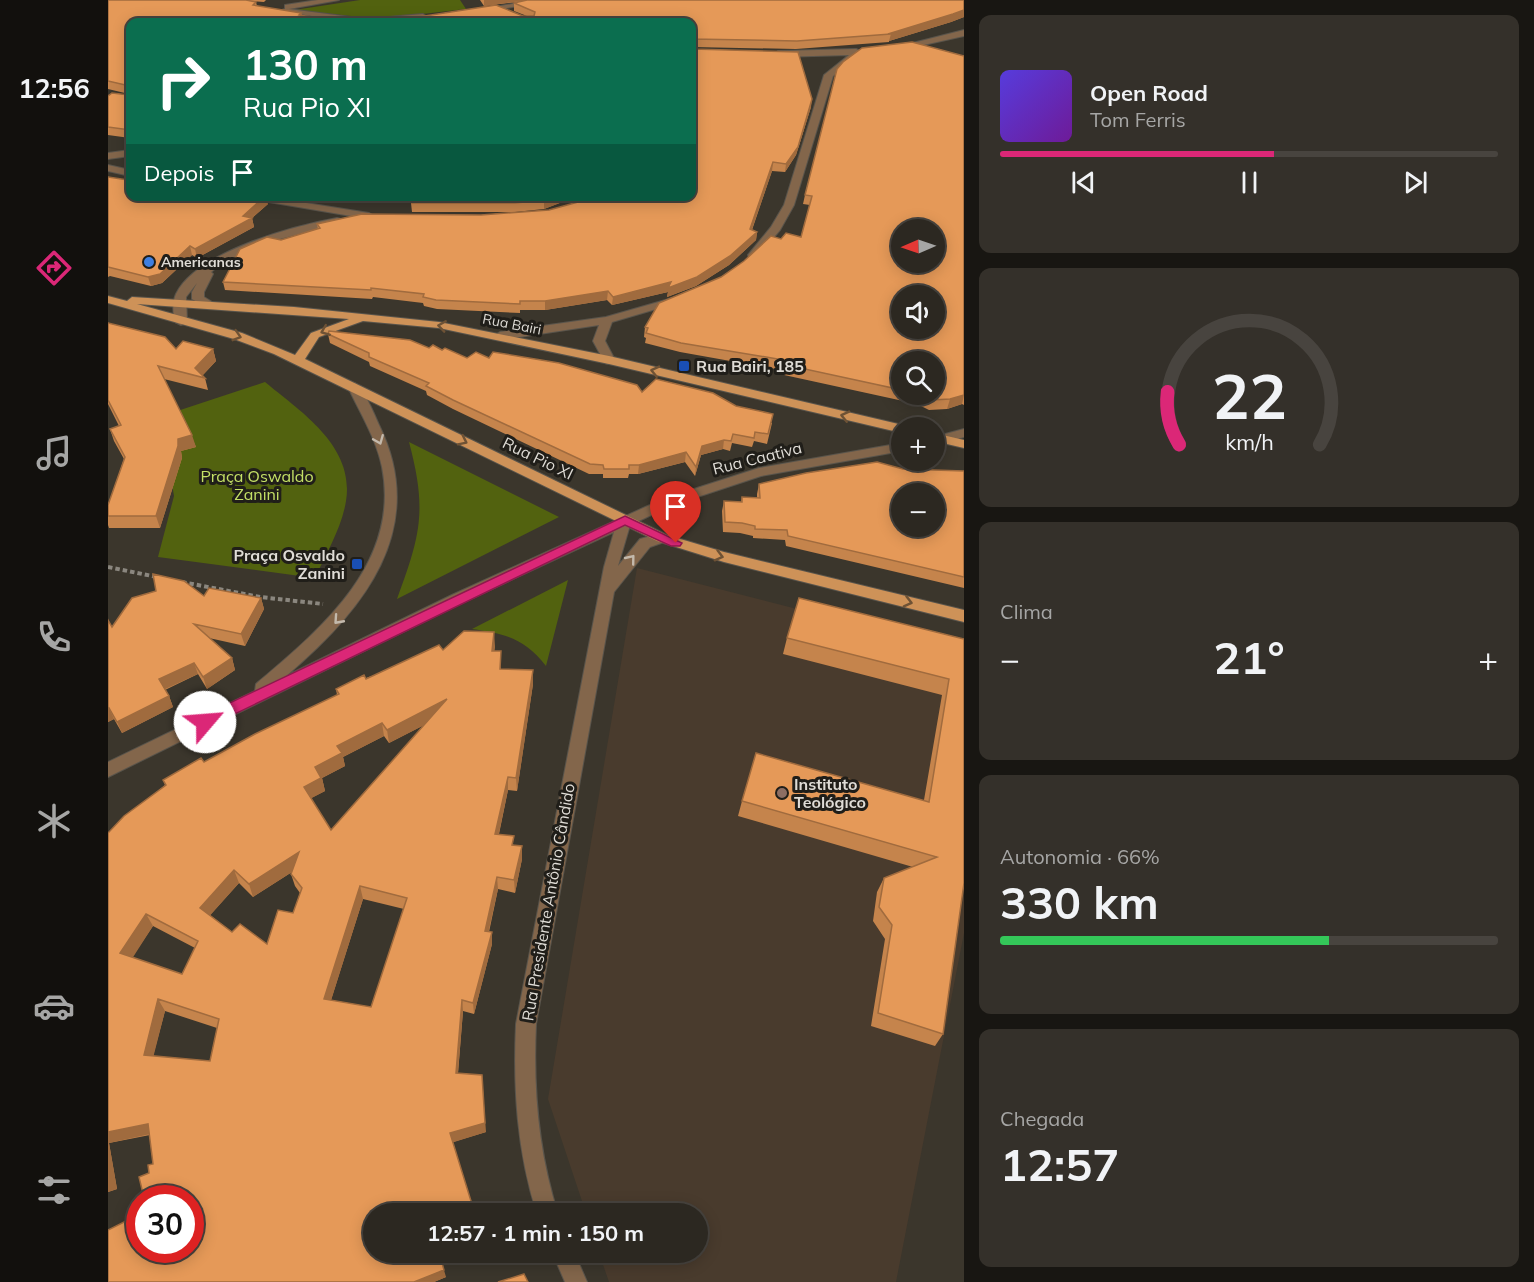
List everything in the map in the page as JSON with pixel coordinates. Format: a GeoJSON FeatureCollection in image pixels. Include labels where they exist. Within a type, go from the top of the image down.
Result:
{"type":"FeatureCollection","features":[{"type":"Feature","properties":{"kind":"main road","name":"Rua Bairi"},"geometry":{"type":"LineString","coordinates":[[108,299],[294,310],[439,325],[609,360],[891,426]]}},
{"type":"Feature","properties":{"kind":"main road","name":"Rua Pio XI"},"geometry":{"type":"LineString","coordinates":[[108,299],[181,322],[238,336],[298,360],[662,538],[724,557],[964,616]]}},
{"type":"Feature","properties":{"kind":"main road"},"geometry":{"type":"LineString","coordinates":[[298,360],[315,335],[364,318]]}},
{"type":"Feature","properties":{"kind":"main road"},"geometry":{"type":"LineString","coordinates":[[945,441],[964,444]]}},
{"type":"Feature","properties":{"kind":"street"},"geometry":{"type":"LineString","coordinates":[[330,18],[270,9],[335,0]]}},
{"type":"Feature","properties":{"kind":"street"},"geometry":{"type":"LineString","coordinates":[[472,12],[495,8],[526,8],[551,0]]}},
{"type":"Feature","properties":{"kind":"street"},"geometry":{"type":"LineString","coordinates":[[495,8],[512,15]]}},
{"type":"Feature","properties":{"kind":"street"},"geometry":{"type":"LineString","coordinates":[[397,18],[429,16]]}},
{"type":"Feature","properties":{"kind":"street"},"geometry":{"type":"LineString","coordinates":[[895,48],[964,33]]}},
{"type":"Feature","properties":{"kind":"street"},"geometry":{"type":"LineString","coordinates":[[905,46],[933,51]]}},
{"type":"Feature","properties":{"kind":"street"},"geometry":{"type":"LineString","coordinates":[[767,54],[863,52],[821,68]]}},
{"type":"Feature","properties":{"kind":"street"},"geometry":{"type":"LineString","coordinates":[[801,54],[821,68]]}},
{"type":"Feature","properties":{"kind":"street"},"geometry":{"type":"LineString","coordinates":[[744,262],[757,251],[776,228],[789,205],[821,68]]}},
{"type":"Feature","properties":{"kind":"street"},"geometry":{"type":"LineString","coordinates":[[108,156],[126,154]]}},
{"type":"Feature","properties":{"kind":"street"},"geometry":{"type":"LineString","coordinates":[[108,168],[126,172]]}},
{"type":"Feature","properties":{"kind":"street"},"geometry":{"type":"LineString","coordinates":[[181,322],[179,303],[183,291],[209,268],[270,238],[296,229],[375,216],[273,201]]}},
{"type":"Feature","properties":{"kind":"street"},"geometry":{"type":"LineString","coordinates":[[208,304],[198,299],[198,292],[209,268]]}},
{"type":"Feature","properties":{"kind":"street"},"geometry":{"type":"LineString","coordinates":[[500,336],[607,320],[684,297]]}},
{"type":"Feature","properties":{"kind":"street"},"geometry":{"type":"LineString","coordinates":[[607,320],[599,341],[609,360]]}},
{"type":"Feature","properties":{"kind":"street"},"geometry":{"type":"LineString","coordinates":[[108,770],[243,702],[324,636],[365,586],[389,520],[390,475],[384,453],[354,387]]}},
{"type":"Feature","properties":{"kind":"street"},"geometry":{"type":"LineString","coordinates":[[945,438],[964,433]]}},
{"type":"Feature","properties":{"kind":"street","name":"Rua Caativa"},"geometry":{"type":"LineString","coordinates":[[243,702],[625,520],[668,502],[759,472],[891,449]]}},
{"type":"Feature","properties":{"kind":"street","name":"Rua Presidente Antônio Cândido"},"geometry":{"type":"LineString","coordinates":[[544,1203],[537,1183],[528,1134],[522,1080],[526,1024],[611,567],[625,520]]}},
{"type":"Feature","properties":{"kind":"street","name":"Rua Presidente Antônio Cândido"},"geometry":{"type":"LineString","coordinates":[[608,590],[645,543],[662,538]]}},
{"type":"Feature","properties":{"kind":"street"},"geometry":{"type":"LineString","coordinates":[[568,1263],[576,1282]]}},
{"type":"Feature","properties":{"kind":"path"},"geometry":{"type":"LineString","coordinates":[[108,567],[166,579]]}},
{"type":"Feature","properties":{"kind":"path"},"geometry":{"type":"LineString","coordinates":[[178,581],[260,597],[350,607]]}},
{"type":"Feature","properties":{"kind":"shaded area","name":"Instituto Teológico"},"geometry":{"type":"Polygon","coordinates":[[[637,568],[964,652],[964,933],[896,1282],[609,1282],[602,1263],[708,1263],[708,1203],[583,1203],[548,1099],[637,568]]]}},
{"type":"Feature","properties":{"kind":"green space"},"geometry":{"type":"Polygon","coordinates":[[[360,0],[460,0],[466,9],[388,18],[294,10],[360,0]]]}},
{"type":"Feature","properties":{"kind":"green space","name":"Praça Oswaldo Zanini"},"geometry":{"type":"Polygon","coordinates":[[[265,382],[309,418],[322,432],[334,447],[347,481],[346,501],[341,521],[315,578],[158,557],[174,496],[166,450],[147,421],[265,382]]]}},
{"type":"Feature","properties":{"kind":"green space"},"geometry":{"type":"Polygon","coordinates":[[[409,442],[559,517],[397,599],[412,557],[419,522],[418,486],[409,442]]]}},
{"type":"Feature","properties":{"kind":"green space"},"geometry":{"type":"Polygon","coordinates":[[[568,580],[546,666],[522,643],[494,633],[472,629],[568,580]]]}},
{"type":"Feature","properties":{"kind":"building"},"geometry":{"type":"Polygon","coordinates":[[[108,0],[246,0],[256,2],[253,5],[317,18],[126,18],[126,85],[108,81],[108,0]]]}},
{"type":"Feature","properties":{"kind":"building"},"geometry":{"type":"Polygon","coordinates":[[[527,0],[964,0],[964,10],[888,34],[891,34],[797,41],[696,39],[696,18],[412,18],[496,5],[523,16],[534,16],[535,12],[514,3],[527,0]]]}},
{"type":"Feature","properties":{"kind":"building"},"geometry":{"type":"Polygon","coordinates":[[[912,42],[964,56],[964,395],[945,399],[945,351],[891,351],[891,388],[777,363],[778,359],[681,343],[646,333],[648,328],[645,327],[659,303],[721,277],[744,261],[771,236],[781,239],[786,233],[801,237],[812,196],[805,195],[837,69],[862,48],[912,42]]]}},
{"type":"Feature","properties":{"kind":"building"},"geometry":{"type":"Polygon","coordinates":[[[696,49],[798,52],[812,99],[798,147],[786,164],[773,162],[750,229],[757,232],[730,256],[697,277],[668,288],[671,282],[613,297],[608,291],[545,301],[520,301],[520,304],[436,300],[423,297],[424,294],[371,288],[371,290],[223,282],[240,249],[267,237],[281,240],[320,228],[317,224],[362,214],[481,215],[549,210],[578,202],[696,201],[696,49]]]}},
{"type":"Feature","properties":{"kind":"building"},"geometry":{"type":"Polygon","coordinates":[[[112,93],[126,95],[126,129],[108,127],[108,96],[112,93]]]}},
{"type":"Feature","properties":{"kind":"building"},"geometry":{"type":"Polygon","coordinates":[[[108,177],[126,180],[126,201],[260,201],[243,216],[252,218],[195,249],[190,246],[160,274],[148,277],[108,267],[108,177]]]}},
{"type":"Feature","properties":{"kind":"building"},"geometry":{"type":"Polygon","coordinates":[[[420,201],[534,201],[515,203],[411,203],[420,201]]]}},
{"type":"Feature","properties":{"kind":"building"},"geometry":{"type":"Polygon","coordinates":[[[108,323],[165,337],[176,349],[183,341],[213,349],[195,368],[205,378],[158,366],[192,435],[178,439],[178,446],[156,516],[108,516],[108,505],[125,457],[110,429],[121,425],[108,400],[108,323]]]}},
{"type":"Feature","properties":{"kind":"building"},"geometry":{"type":"Polygon","coordinates":[[[329,331],[410,340],[429,348],[433,345],[442,350],[445,348],[467,358],[476,352],[489,358],[493,352],[559,363],[637,385],[642,392],[656,379],[713,393],[736,406],[773,414],[768,434],[755,432],[754,438],[733,434],[731,441],[724,440],[702,446],[696,467],[686,452],[639,465],[629,465],[629,469],[604,469],[603,465],[590,464],[453,400],[426,386],[429,383],[369,357],[369,353],[328,334],[329,331]]]}},
{"type":"Feature","properties":{"kind":"building"},"geometry":{"type":"Polygon","coordinates":[[[877,462],[891,466],[891,471],[964,471],[964,577],[788,536],[787,530],[755,529],[755,526],[725,522],[724,501],[742,502],[742,497],[760,498],[759,484],[806,473],[877,462]]]}},
{"type":"Feature","properties":{"kind":"building"},"geometry":{"type":"Polygon","coordinates":[[[153,574],[184,581],[204,596],[209,588],[261,598],[241,634],[194,624],[232,658],[203,677],[194,663],[159,679],[169,696],[117,722],[108,709],[108,620],[112,627],[132,598],[156,591],[153,574]]]}},
{"type":"Feature","properties":{"kind":"building"},"geometry":{"type":"Polygon","coordinates":[[[799,598],[964,639],[964,883],[943,1034],[878,1013],[892,925],[879,907],[884,878],[937,857],[742,801],[756,753],[929,802],[949,679],[787,638],[799,598]]]}},
{"type":"Feature","properties":{"kind":"building"},"geometry":{"type":"Polygon","coordinates":[[[464,631],[494,632],[492,651],[501,651],[500,669],[533,670],[516,778],[508,777],[495,834],[514,836],[512,845],[522,846],[514,880],[497,877],[485,931],[492,932],[473,1003],[462,1000],[456,1073],[482,1075],[485,1123],[450,1133],[472,1203],[363,1203],[363,1263],[442,1263],[444,1270],[414,1282],[108,1282],[108,1230],[126,1221],[126,1263],[204,1263],[204,1185],[141,1185],[139,1177],[149,1173],[148,1165],[153,1164],[148,1124],[108,1132],[108,833],[124,816],[166,785],[163,780],[201,758],[204,762],[255,734],[339,694],[336,689],[364,675],[366,679],[439,645],[443,650],[464,631]],[[447,699],[387,730],[382,723],[337,746],[342,753],[315,767],[321,778],[304,787],[331,830],[447,699]],[[299,852],[249,884],[234,870],[200,908],[232,932],[240,924],[267,944],[278,910],[293,913],[302,888],[291,874],[299,852]],[[360,886],[324,999],[371,1007],[407,898],[360,886]],[[146,914],[120,953],[182,974],[198,941],[146,914]],[[158,999],[144,1055],[210,1061],[219,1019],[158,999]]]}},
{"type":"Feature","properties":{"kind":"building"},"geometry":{"type":"Polygon","coordinates":[[[524,1274],[528,1282],[498,1282],[524,1274]]]}},
{"type":"Feature","properties":{"kind":"place","name":"Americanas"},"geometry":{"type":"Point","coordinates":[149,262]}},
{"type":"Feature","properties":{"kind":"place","name":"Rua Bairi, 185"},"geometry":{"type":"Point","coordinates":[684,366]}},
{"type":"Feature","properties":{"kind":"place","name":"Praça Osvaldo Zanini"},"geometry":{"type":"Point","coordinates":[357,564]}},
{"type":"Feature","properties":{"kind":"place","name":"Instituto Teológico"},"geometry":{"type":"Point","coordinates":[782,793]}},
{"type":"Feature","properties":{"kind":"route"},"geometry":{"type":"LineString","coordinates":[[205,722],[625,520],[676,543]]}}]}
